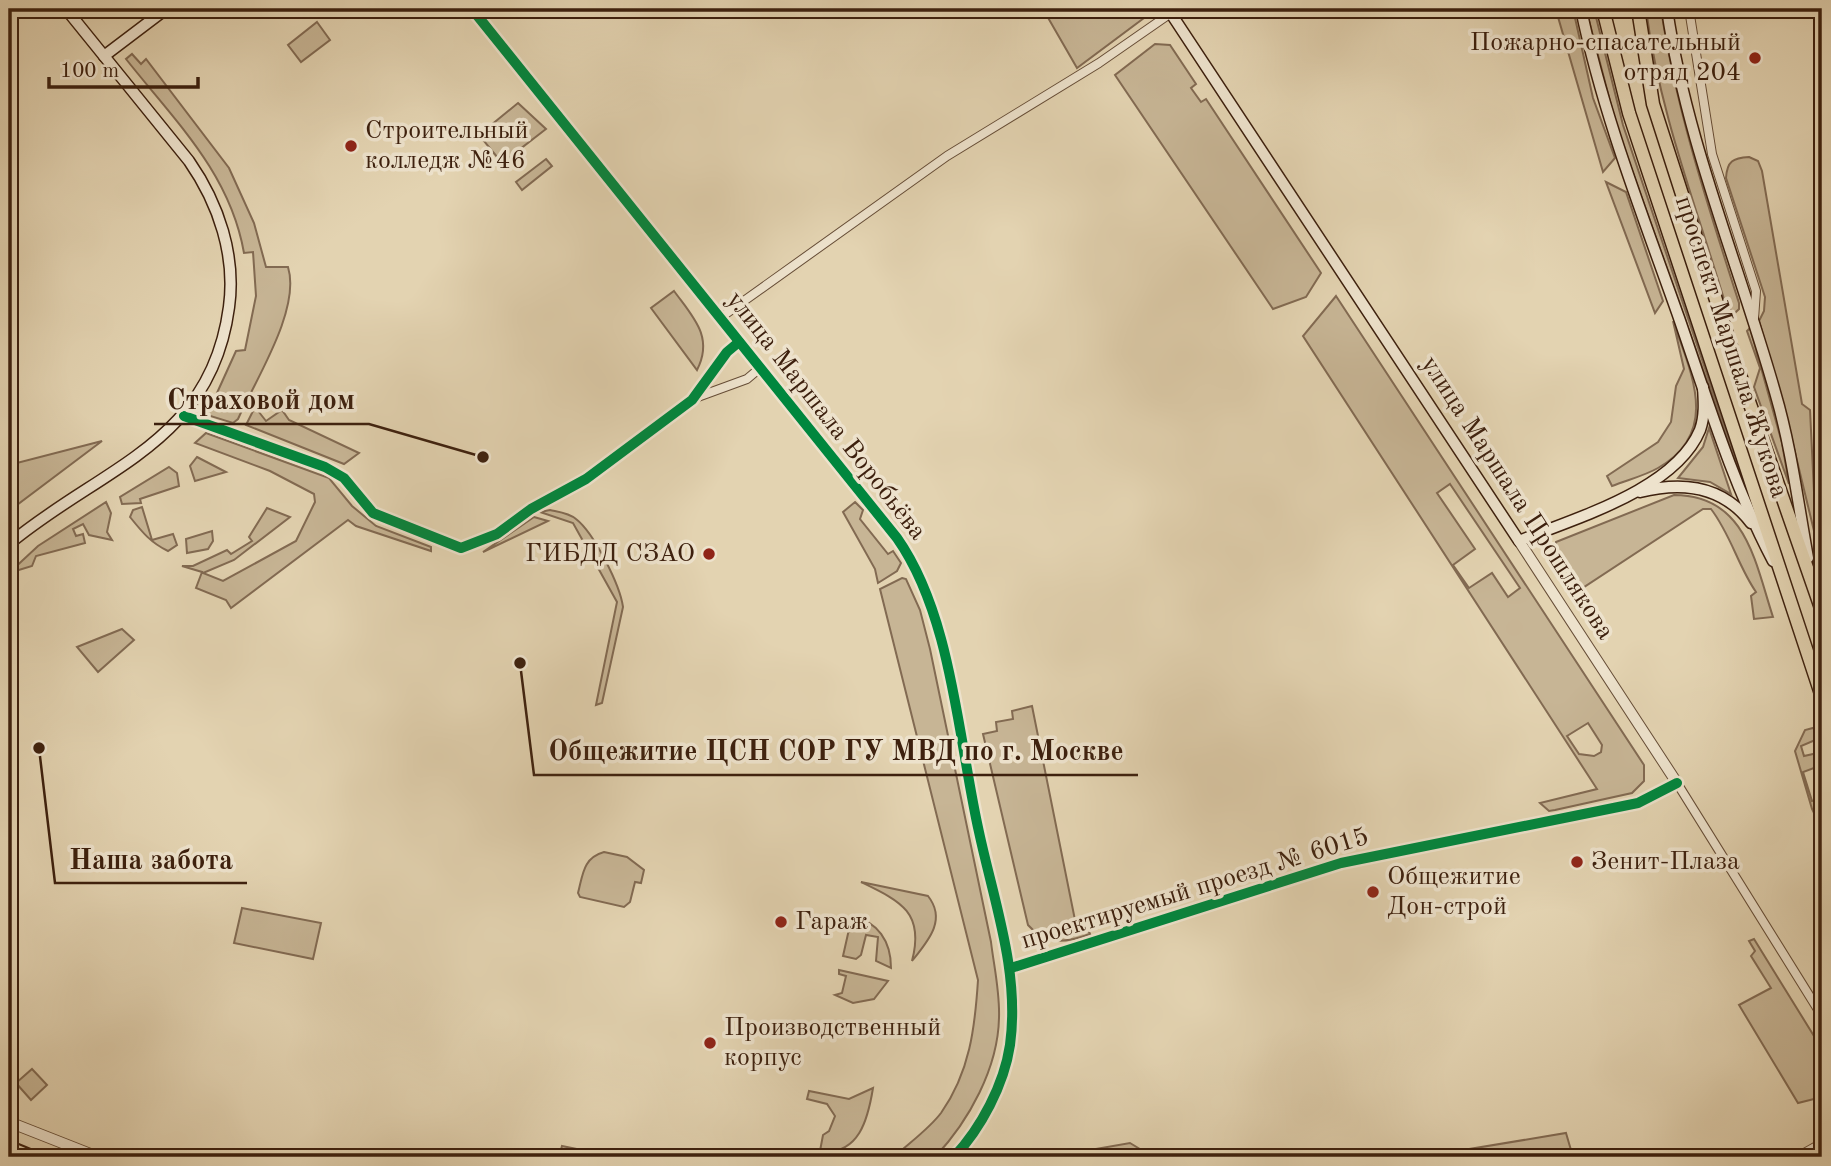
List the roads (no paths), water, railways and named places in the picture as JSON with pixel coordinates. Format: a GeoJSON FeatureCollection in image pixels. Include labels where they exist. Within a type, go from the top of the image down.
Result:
{"type":"FeatureCollection","features":[{"type":"Feature","properties":{"kind":"main road"},"geometry":{"type":"LineString","coordinates":[[9,544],[141,451],[184,416],[209,380],[228,320],[231,277],[224,236],[206,188],[194,169],[66,9]]}},
{"type":"Feature","properties":{"kind":"main road"},"geometry":{"type":"LineString","coordinates":[[104,56],[166,9]]}},
{"type":"Feature","properties":{"kind":"main road"},"geometry":{"type":"LineString","coordinates":[[1581,9],[1609,120],[1703,387],[1758,532],[1787,587]]}},
{"type":"Feature","properties":{"kind":"main road","name":"проспект Маршала Жукова"},"geometry":{"type":"LineString","coordinates":[[1603,9],[1629,113],[1822,697]]}},
{"type":"Feature","properties":{"kind":"main road","name":"проспект Маршала Жукова"},"geometry":{"type":"LineString","coordinates":[[1638,9],[1653,104],[1739,372],[1822,611]]}},
{"type":"Feature","properties":{"kind":"main road"},"geometry":{"type":"LineString","coordinates":[[1667,9],[1672,41],[1704,167],[1754,319],[1788,441],[1811,578]]}},
{"type":"Feature","properties":{"kind":"main road","name":"улица Маршала Прошлякова"},"geometry":{"type":"LineString","coordinates":[[1170,11],[1519,541]]}},
{"type":"Feature","properties":{"kind":"main road"},"geometry":{"type":"LineString","coordinates":[[1631,494],[1686,453],[1704,416],[1703,387]]}},
{"type":"Feature","properties":{"kind":"main road"},"geometry":{"type":"LineString","coordinates":[[1519,541],[1631,494],[1672,485],[1718,493],[1734,504],[1758,532]]}},
{"type":"Feature","properties":{"kind":"street","name":"улица Маршала Воробьёва"},"geometry":{"type":"LineString","coordinates":[[472,9],[897,538],[928,596],[942,644],[979,831],[1011,968],[1013,1005],[1007,1060],[991,1101],[954,1157]]}},
{"type":"Feature","properties":{"kind":"street"},"geometry":{"type":"LineString","coordinates":[[1689,9],[1712,154],[1756,291],[1754,319]]}},
{"type":"Feature","properties":{"kind":"street"},"geometry":{"type":"LineString","coordinates":[[720,318],[947,156],[1098,63],[1170,11]]}},
{"type":"Feature","properties":{"kind":"street"},"geometry":{"type":"LineString","coordinates":[[692,400],[727,352],[739,342]]}},
{"type":"Feature","properties":{"kind":"street"},"geometry":{"type":"LineString","coordinates":[[184,416],[325,467],[344,478],[373,513],[461,548],[498,534],[531,509],[586,479],[692,400],[747,379],[760,368]]}},
{"type":"Feature","properties":{"kind":"street","name":"улица Маршала Прошлякова"},"geometry":{"type":"LineString","coordinates":[[1519,541],[1677,783],[1822,1016]]}},
{"type":"Feature","properties":{"kind":"street","name":"проектируемый проезд № 6015"},"geometry":{"type":"LineString","coordinates":[[1011,968],[1341,863],[1638,803],[1677,783]]}},
{"type":"Feature","properties":{"kind":"street"},"geometry":{"type":"LineString","coordinates":[[9,1122],[98,1157]]}},
{"type":"Feature","properties":{"kind":"street"},"geometry":{"type":"LineString","coordinates":[[1797,1157],[1822,1143]]}},
{"type":"Feature","properties":{"kind":"tram line"},"geometry":{"type":"LineString","coordinates":[[9,1140],[50,1157]]}},
{"type":"Feature","properties":{"kind":"place","name":"Пожарно-спасательный отряд 204"},"geometry":{"type":"Point","coordinates":[1755,58]}},
{"type":"Feature","properties":{"kind":"place","name":"Строительный колледж №46"},"geometry":{"type":"Point","coordinates":[351,146]}},
{"type":"Feature","properties":{"kind":"place","name":"Страховой дом"},"geometry":{"type":"Point","coordinates":[483,457]}},
{"type":"Feature","properties":{"kind":"place","name":"ГИБДД СЗАО"},"geometry":{"type":"Point","coordinates":[709,554]}},
{"type":"Feature","properties":{"kind":"place","name":"Общежитие ЦСН СОР ГУ МВД по г. Москве"},"geometry":{"type":"Point","coordinates":[520,663]}},
{"type":"Feature","properties":{"kind":"place","name":"Наша забота"},"geometry":{"type":"Point","coordinates":[39,748]}},
{"type":"Feature","properties":{"kind":"place","name":"Зенит-Плаза"},"geometry":{"type":"Point","coordinates":[1577,862]}},
{"type":"Feature","properties":{"kind":"place","name":"Общежитие Дон-строй"},"geometry":{"type":"Point","coordinates":[1373,892]}},
{"type":"Feature","properties":{"kind":"place","name":"Гараж"},"geometry":{"type":"Point","coordinates":[781,922]}},
{"type":"Feature","properties":{"kind":"place","name":"Производственный корпус"},"geometry":{"type":"Point","coordinates":[710,1043]}}]}
